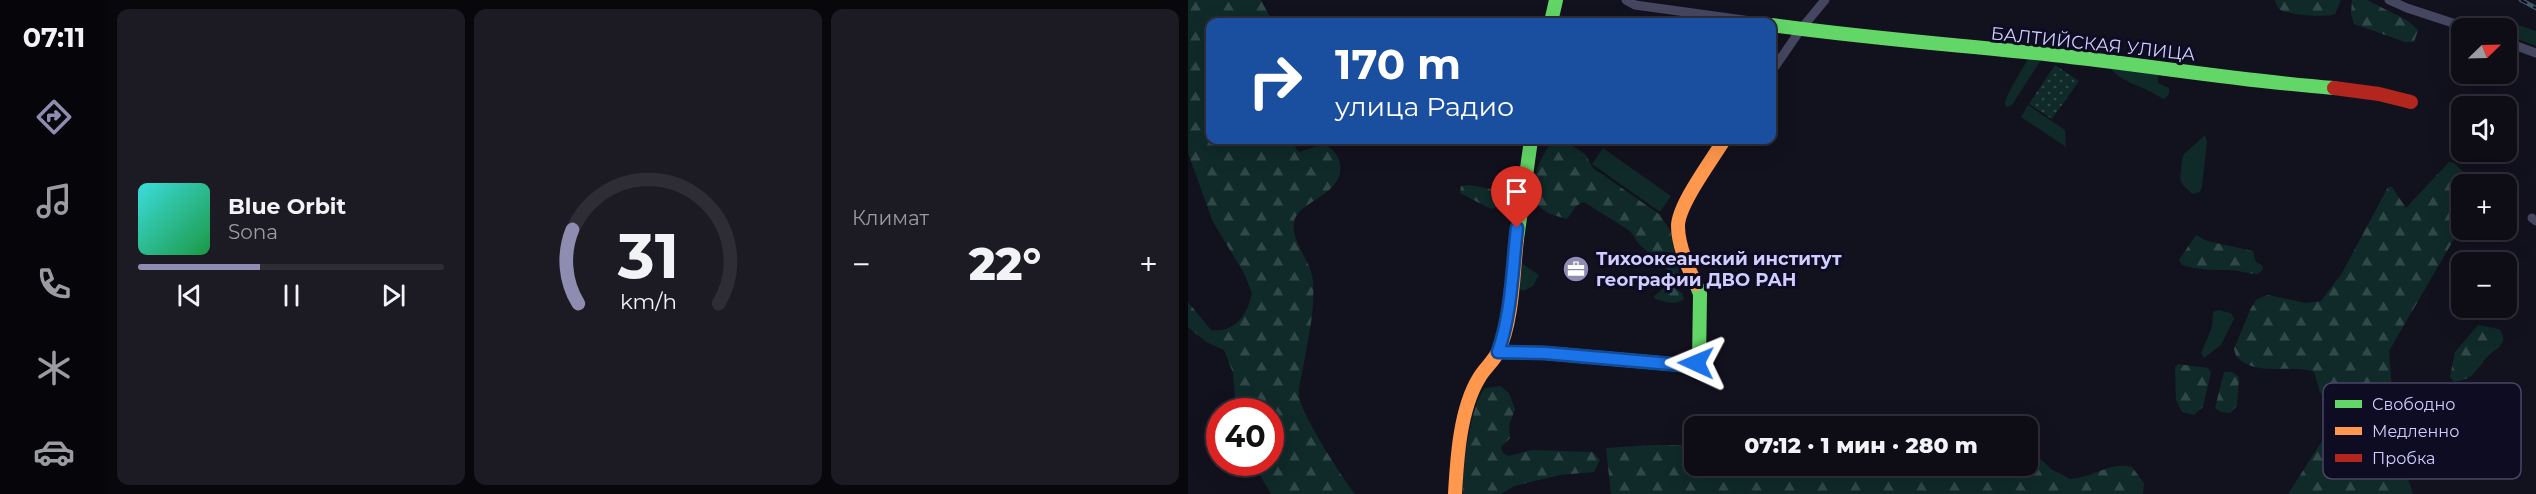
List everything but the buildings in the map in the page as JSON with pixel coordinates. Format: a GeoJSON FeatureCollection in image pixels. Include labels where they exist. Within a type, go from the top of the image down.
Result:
{"type":"FeatureCollection","features":[{"type":"Feature","properties":{"kind":"street"},"geometry":{"type":"LineString","coordinates":[[1552,18],[1556,0]]}},
{"type":"Feature","properties":{"kind":"street"},"geometry":{"type":"LineString","coordinates":[[1626,0],[1635,5],[1729,18]]}},
{"type":"Feature","properties":{"kind":"street"},"geometry":{"type":"LineString","coordinates":[[1776,65],[1825,0]]}},
{"type":"Feature","properties":{"kind":"street"},"geometry":{"type":"LineString","coordinates":[[2388,0],[2407,9],[2451,23]]}},
{"type":"Feature","properties":{"kind":"street","name":"БАЛТИЙСКАЯ УЛИЦА"},"geometry":{"type":"LineString","coordinates":[[1776,25],[1899,41],[2050,55],[2227,78],[2369,93],[2411,102]]}},
{"type":"Feature","properties":{"kind":"street"},"geometry":{"type":"LineString","coordinates":[[2517,46],[2536,53]]}},
{"type":"Feature","properties":{"kind":"street"},"geometry":{"type":"LineString","coordinates":[[1455,494],[1456,456],[1468,408],[1478,379],[1498,352],[1507,322],[1520,209],[1530,144]]}},
{"type":"Feature","properties":{"kind":"street"},"geometry":{"type":"LineString","coordinates":[[1498,352],[1545,353],[1682,365],[1696,363],[1700,358],[1700,294],[1687,265],[1678,227],[1681,211],[1722,144]]}},
{"type":"Feature","properties":{"kind":"green space"},"geometry":{"type":"Polygon","coordinates":[[[1188,0],[1261,0],[1271,18],[1206,18],[1206,144],[1294,144],[1300,152],[1323,144],[1338,157],[1340,175],[1335,183],[1303,208],[1294,222],[1298,245],[1312,274],[1313,282],[1311,325],[1299,395],[1306,416],[1355,494],[1271,494],[1260,476],[1284,476],[1284,398],[1235,398],[1233,373],[1224,350],[1206,342],[1188,327],[1188,302],[1211,330],[1227,329],[1239,321],[1247,309],[1252,294],[1244,273],[1213,222],[1188,153],[1188,0]]]}},
{"type":"Feature","properties":{"kind":"green space"},"geometry":{"type":"Polygon","coordinates":[[[2275,0],[2341,0],[2335,14],[2316,16],[2283,11],[2278,8],[2275,0]]]}},
{"type":"Feature","properties":{"kind":"green space"},"geometry":{"type":"Polygon","coordinates":[[[2352,0],[2367,0],[2408,21],[2418,30],[2414,42],[2405,42],[2354,24],[2351,14],[2352,0]]]}},
{"type":"Feature","properties":{"kind":"green space"},"geometry":{"type":"Polygon","coordinates":[[[2517,25],[2536,31],[2536,46],[2517,39],[2517,25]]]}},
{"type":"Feature","properties":{"kind":"green space"},"geometry":{"type":"Polygon","coordinates":[[[2028,59],[2041,60],[2012,105],[2007,107],[2005,104],[2008,95],[2028,59]]]}},
{"type":"Feature","properties":{"kind":"green space"},"geometry":{"type":"Polygon","coordinates":[[[2055,65],[2079,81],[2052,119],[2029,104],[2055,65]]]}},
{"type":"Feature","properties":{"kind":"green space"},"geometry":{"type":"Polygon","coordinates":[[[2110,68],[2158,73],[2158,83],[2169,88],[2169,94],[2164,99],[2123,79],[2110,68]]]}},
{"type":"Feature","properties":{"kind":"green space"},"geometry":{"type":"Polygon","coordinates":[[[2028,105],[2065,130],[2066,147],[2021,117],[2028,105]]]}},
{"type":"Feature","properties":{"kind":"green space"},"geometry":{"type":"Polygon","coordinates":[[[2205,135],[2207,142],[2202,187],[2200,192],[2192,194],[2180,179],[2182,160],[2184,154],[2205,135]]]}},
{"type":"Feature","properties":{"kind":"green space"},"geometry":{"type":"Polygon","coordinates":[[[1551,144],[1569,144],[1585,154],[1593,168],[1659,214],[1670,230],[1679,274],[1672,274],[1639,244],[1630,231],[1584,202],[1576,206],[1567,219],[1550,214],[1541,208],[1533,192],[1536,173],[1551,144]]]}},
{"type":"Feature","properties":{"kind":"green space"},"geometry":{"type":"Polygon","coordinates":[[[1603,148],[1671,196],[1660,212],[1592,164],[1603,148]]]}},
{"type":"Feature","properties":{"kind":"green space"},"geometry":{"type":"Polygon","coordinates":[[[2449,162],[2454,163],[2466,174],[2451,174],[2451,240],[2453,240],[2389,351],[2391,383],[2323,383],[2323,396],[2314,372],[2253,367],[2236,356],[2234,349],[2257,299],[2268,295],[2306,303],[2321,301],[2342,273],[2388,187],[2392,187],[2406,208],[2449,162]]]}},
{"type":"Feature","properties":{"kind":"green space"},"geometry":{"type":"Polygon","coordinates":[[[1470,185],[1502,191],[1508,196],[1509,202],[1491,209],[1460,193],[1461,186],[1470,185]]]}},
{"type":"Feature","properties":{"kind":"green space"},"geometry":{"type":"Polygon","coordinates":[[[2196,235],[2207,241],[2253,251],[2256,262],[2263,266],[2263,269],[2258,274],[2254,274],[2182,265],[2179,260],[2196,235]]]}},
{"type":"Feature","properties":{"kind":"green space"},"geometry":{"type":"Polygon","coordinates":[[[1523,264],[1539,275],[1533,286],[1523,291],[1517,287],[1523,264]]]}},
{"type":"Feature","properties":{"kind":"green space"},"geometry":{"type":"Polygon","coordinates":[[[1669,284],[1682,293],[1684,299],[1674,303],[1655,299],[1654,296],[1669,284]]]}},
{"type":"Feature","properties":{"kind":"green space"},"geometry":{"type":"Polygon","coordinates":[[[2218,310],[2231,313],[2234,319],[2221,345],[2204,358],[2201,353],[2212,327],[2213,312],[2218,310]]]}},
{"type":"Feature","properties":{"kind":"green space"},"geometry":{"type":"Polygon","coordinates":[[[2478,325],[2499,329],[2503,341],[2471,376],[2454,382],[2450,377],[2455,352],[2478,325]]]}},
{"type":"Feature","properties":{"kind":"green space"},"geometry":{"type":"Polygon","coordinates":[[[2178,364],[2208,368],[2211,372],[2203,407],[2194,415],[2182,412],[2176,400],[2175,367],[2178,364]]]}},
{"type":"Feature","properties":{"kind":"green space"},"geometry":{"type":"Polygon","coordinates":[[[2224,372],[2232,372],[2239,377],[2237,406],[2230,413],[2221,412],[2215,408],[2224,372]]]}},
{"type":"Feature","properties":{"kind":"green space"},"geometry":{"type":"Polygon","coordinates":[[[1500,386],[1509,393],[1515,409],[1509,425],[1510,438],[1501,447],[1503,453],[1509,456],[1532,450],[1593,452],[1600,460],[1594,472],[1560,475],[1514,486],[1501,494],[1463,494],[1465,455],[1475,408],[1485,388],[1500,386]]]}},
{"type":"Feature","properties":{"kind":"green space"},"geometry":{"type":"Polygon","coordinates":[[[2323,439],[2323,479],[2408,479],[2413,494],[2288,494],[2323,439]]]}},
{"type":"Feature","properties":{"kind":"green space"},"geometry":{"type":"Polygon","coordinates":[[[1684,445],[1684,476],[2038,476],[2038,457],[2051,469],[2070,479],[2116,466],[2124,466],[2132,467],[2144,483],[2143,494],[1611,494],[1606,448],[1684,445]]]}},
{"type":"Feature","properties":{"kind":"railway"},"geometry":{"type":"LineString","coordinates":[[2521,0],[2536,8]]}},
{"type":"Feature","properties":{"kind":"traffic: fast"},"geometry":{"type":"LineString","coordinates":[[1552,18],[1556,0]]}},
{"type":"Feature","properties":{"kind":"traffic: fast"},"geometry":{"type":"LineString","coordinates":[[1776,25],[2334,88]]}},
{"type":"Feature","properties":{"kind":"traffic: fast"},"geometry":{"type":"LineString","coordinates":[[1517,239],[1530,144]]}},
{"type":"Feature","properties":{"kind":"traffic: fast"},"geometry":{"type":"LineString","coordinates":[[1498,352],[1545,353],[1682,365],[1699,362],[1700,294],[1696,284]]}},
{"type":"Feature","properties":{"kind":"traffic: slow"},"geometry":{"type":"LineString","coordinates":[[1696,284],[1680,241],[1679,217],[1689,195],[1721,144]]}},
{"type":"Feature","properties":{"kind":"traffic: slow"},"geometry":{"type":"LineString","coordinates":[[1455,494],[1461,434],[1468,404],[1479,378],[1498,352],[1507,326],[1517,239]]}},
{"type":"Feature","properties":{"kind":"traffic: jam"},"geometry":{"type":"LineString","coordinates":[[2334,88],[2379,94],[2411,102]]}},
{"type":"Feature","properties":{"kind":"place","name":"Тихоокеанский институт географии ДВО РАН"},"geometry":{"type":"Point","coordinates":[1576,269]}},
{"type":"Feature","properties":{"kind":"route"},"geometry":{"type":"LineString","coordinates":[[1517,228],[1512,292],[1507,322],[1498,352],[1545,353],[1682,365],[1696,363]]}}]}
